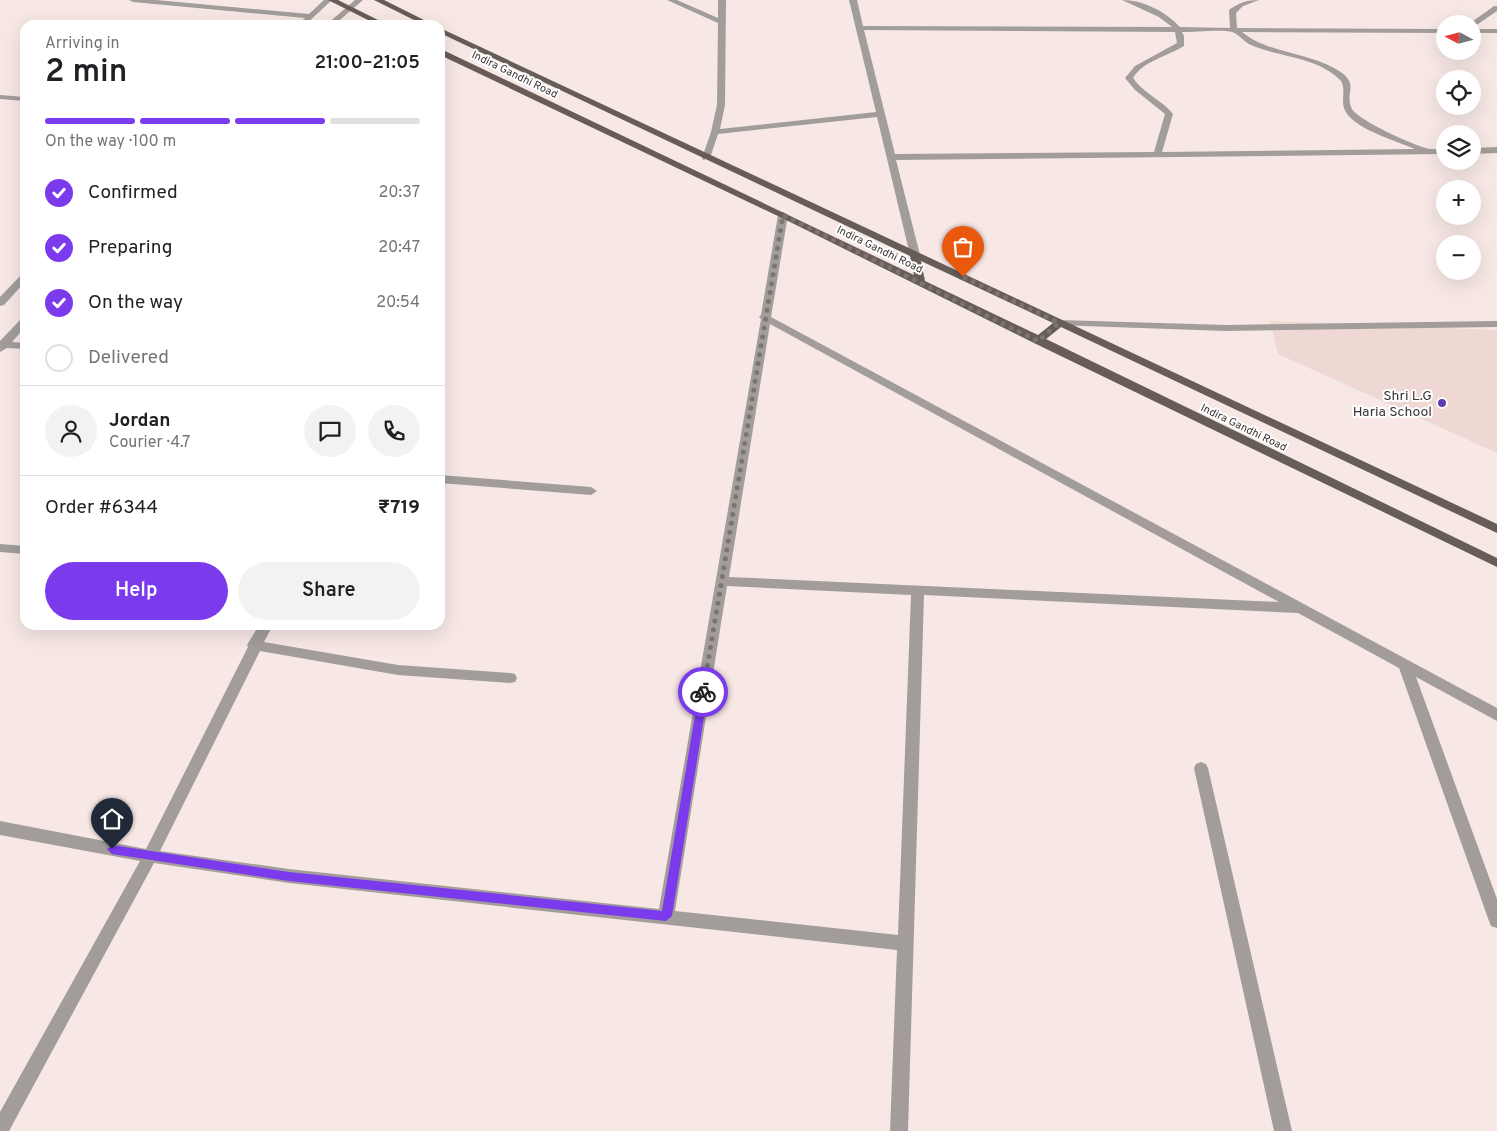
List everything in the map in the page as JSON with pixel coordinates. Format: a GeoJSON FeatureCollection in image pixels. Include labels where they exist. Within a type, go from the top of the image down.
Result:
{"type":"FeatureCollection","features":[{"type":"Feature","properties":{"kind":"main road"},"geometry":{"type":"LineString","coordinates":[[332,0],[374,20]]}},
{"type":"Feature","properties":{"kind":"main road"},"geometry":{"type":"LineString","coordinates":[[378,0],[420,20]]}},
{"type":"Feature","properties":{"kind":"main road","name":"Indira Gandhi Road"},"geometry":{"type":"LineString","coordinates":[[445,32],[706,158],[1497,529]]}},
{"type":"Feature","properties":{"kind":"main road","name":"Indira Gandhi Road"},"geometry":{"type":"LineString","coordinates":[[445,54],[783,215],[1497,564]]}},
{"type":"Feature","properties":{"kind":"main road"},"geometry":{"type":"LineString","coordinates":[[700,176],[706,158]]}},
{"type":"Feature","properties":{"kind":"main road"},"geometry":{"type":"LineString","coordinates":[[915,255],[921,283]]}},
{"type":"Feature","properties":{"kind":"main road"},"geometry":{"type":"LineString","coordinates":[[1038,341],[1059,323]]}},
{"type":"Feature","properties":{"kind":"street"},"geometry":{"type":"LineString","coordinates":[[133,0],[311,16]]}},
{"type":"Feature","properties":{"kind":"street"},"geometry":{"type":"LineString","coordinates":[[307,20],[328,0]]}},
{"type":"Feature","properties":{"kind":"street"},"geometry":{"type":"LineString","coordinates":[[336,20],[359,0]]}},
{"type":"Feature","properties":{"kind":"street"},"geometry":{"type":"LineString","coordinates":[[671,0],[722,22]]}},
{"type":"Feature","properties":{"kind":"street"},"geometry":{"type":"LineString","coordinates":[[706,158],[715,132],[721,105],[722,0]]}},
{"type":"Feature","properties":{"kind":"street"},"geometry":{"type":"LineString","coordinates":[[853,0],[915,255]]}},
{"type":"Feature","properties":{"kind":"street"},"geometry":{"type":"LineString","coordinates":[[1126,0],[1158,13],[1179,30],[1183,37],[1181,44],[1174,50],[1141,64],[1130,72],[1129,78],[1133,86],[1161,105],[1168,114],[1167,126],[1157,154]]}},
{"type":"Feature","properties":{"kind":"street"},"geometry":{"type":"LineString","coordinates":[[1255,0],[1241,5],[1232,12],[1234,30],[1250,42],[1331,69],[1344,77],[1349,88],[1347,102],[1349,111],[1361,122],[1428,151]]}},
{"type":"Feature","properties":{"kind":"street"},"geometry":{"type":"LineString","coordinates":[[1481,18],[1497,8]]}},
{"type":"Feature","properties":{"kind":"street"},"geometry":{"type":"LineString","coordinates":[[859,28],[1436,31]]}},
{"type":"Feature","properties":{"kind":"street"},"geometry":{"type":"LineString","coordinates":[[1481,31],[1497,31]]}},
{"type":"Feature","properties":{"kind":"street"},"geometry":{"type":"LineString","coordinates":[[0,97],[20,99]]}},
{"type":"Feature","properties":{"kind":"street"},"geometry":{"type":"LineString","coordinates":[[715,132],[881,114]]}},
{"type":"Feature","properties":{"kind":"street"},"geometry":{"type":"LineString","coordinates":[[1481,151],[1497,150]]}},
{"type":"Feature","properties":{"kind":"street"},"geometry":{"type":"LineString","coordinates":[[891,156],[1436,151]]}},
{"type":"Feature","properties":{"kind":"street"},"geometry":{"type":"LineString","coordinates":[[666,916],[764,317],[783,215]]}},
{"type":"Feature","properties":{"kind":"street"},"geometry":{"type":"LineString","coordinates":[[0,303],[20,281]]}},
{"type":"Feature","properties":{"kind":"street"},"geometry":{"type":"LineString","coordinates":[[764,317],[1497,714]]}},
{"type":"Feature","properties":{"kind":"street"},"geometry":{"type":"LineString","coordinates":[[1059,323],[1226,328],[1497,324]]}},
{"type":"Feature","properties":{"kind":"street"},"geometry":{"type":"LineString","coordinates":[[1,346],[20,326]]}},
{"type":"Feature","properties":{"kind":"street"},"geometry":{"type":"LineString","coordinates":[[1,346],[20,346]]}},
{"type":"Feature","properties":{"kind":"street"},"geometry":{"type":"LineString","coordinates":[[445,479],[591,491]]}},
{"type":"Feature","properties":{"kind":"street"},"geometry":{"type":"LineString","coordinates":[[0,548],[20,550]]}},
{"type":"Feature","properties":{"kind":"street"},"geometry":{"type":"LineString","coordinates":[[721,581],[1301,608]]}},
{"type":"Feature","properties":{"kind":"street"},"geometry":{"type":"LineString","coordinates":[[899,1131],[918,591]]}},
{"type":"Feature","properties":{"kind":"street"},"geometry":{"type":"LineString","coordinates":[[0,1130],[132,892],[263,630]]}},
{"type":"Feature","properties":{"kind":"street"},"geometry":{"type":"LineString","coordinates":[[254,645],[398,670],[510,678]]}},
{"type":"Feature","properties":{"kind":"street"},"geometry":{"type":"LineString","coordinates":[[1404,664],[1497,921]]}},
{"type":"Feature","properties":{"kind":"street"},"geometry":{"type":"LineString","coordinates":[[1201,768],[1283,1131]]}},
{"type":"Feature","properties":{"kind":"street"},"geometry":{"type":"LineString","coordinates":[[0,828],[149,856],[298,877],[906,942]]}},
{"type":"Feature","properties":{"kind":"shaded area","name":"Shri L.G Haria School"},"geometry":{"type":"Polygon","coordinates":[[[1270,321],[1497,330],[1497,453],[1278,354],[1270,321]]]}},
{"type":"Feature","properties":{"kind":"way so far"},"geometry":{"type":"LineString","coordinates":[[703,692],[764,317],[783,215],[1038,341],[1059,323],[963,277]]}},
{"type":"Feature","properties":{"kind":"place","name":"Shri L.G Haria School"},"geometry":{"type":"Point","coordinates":[1442,403]}},
{"type":"Feature","properties":{"kind":"route"},"geometry":{"type":"LineString","coordinates":[[112,849],[289,876],[666,916],[703,692]]}}]}
